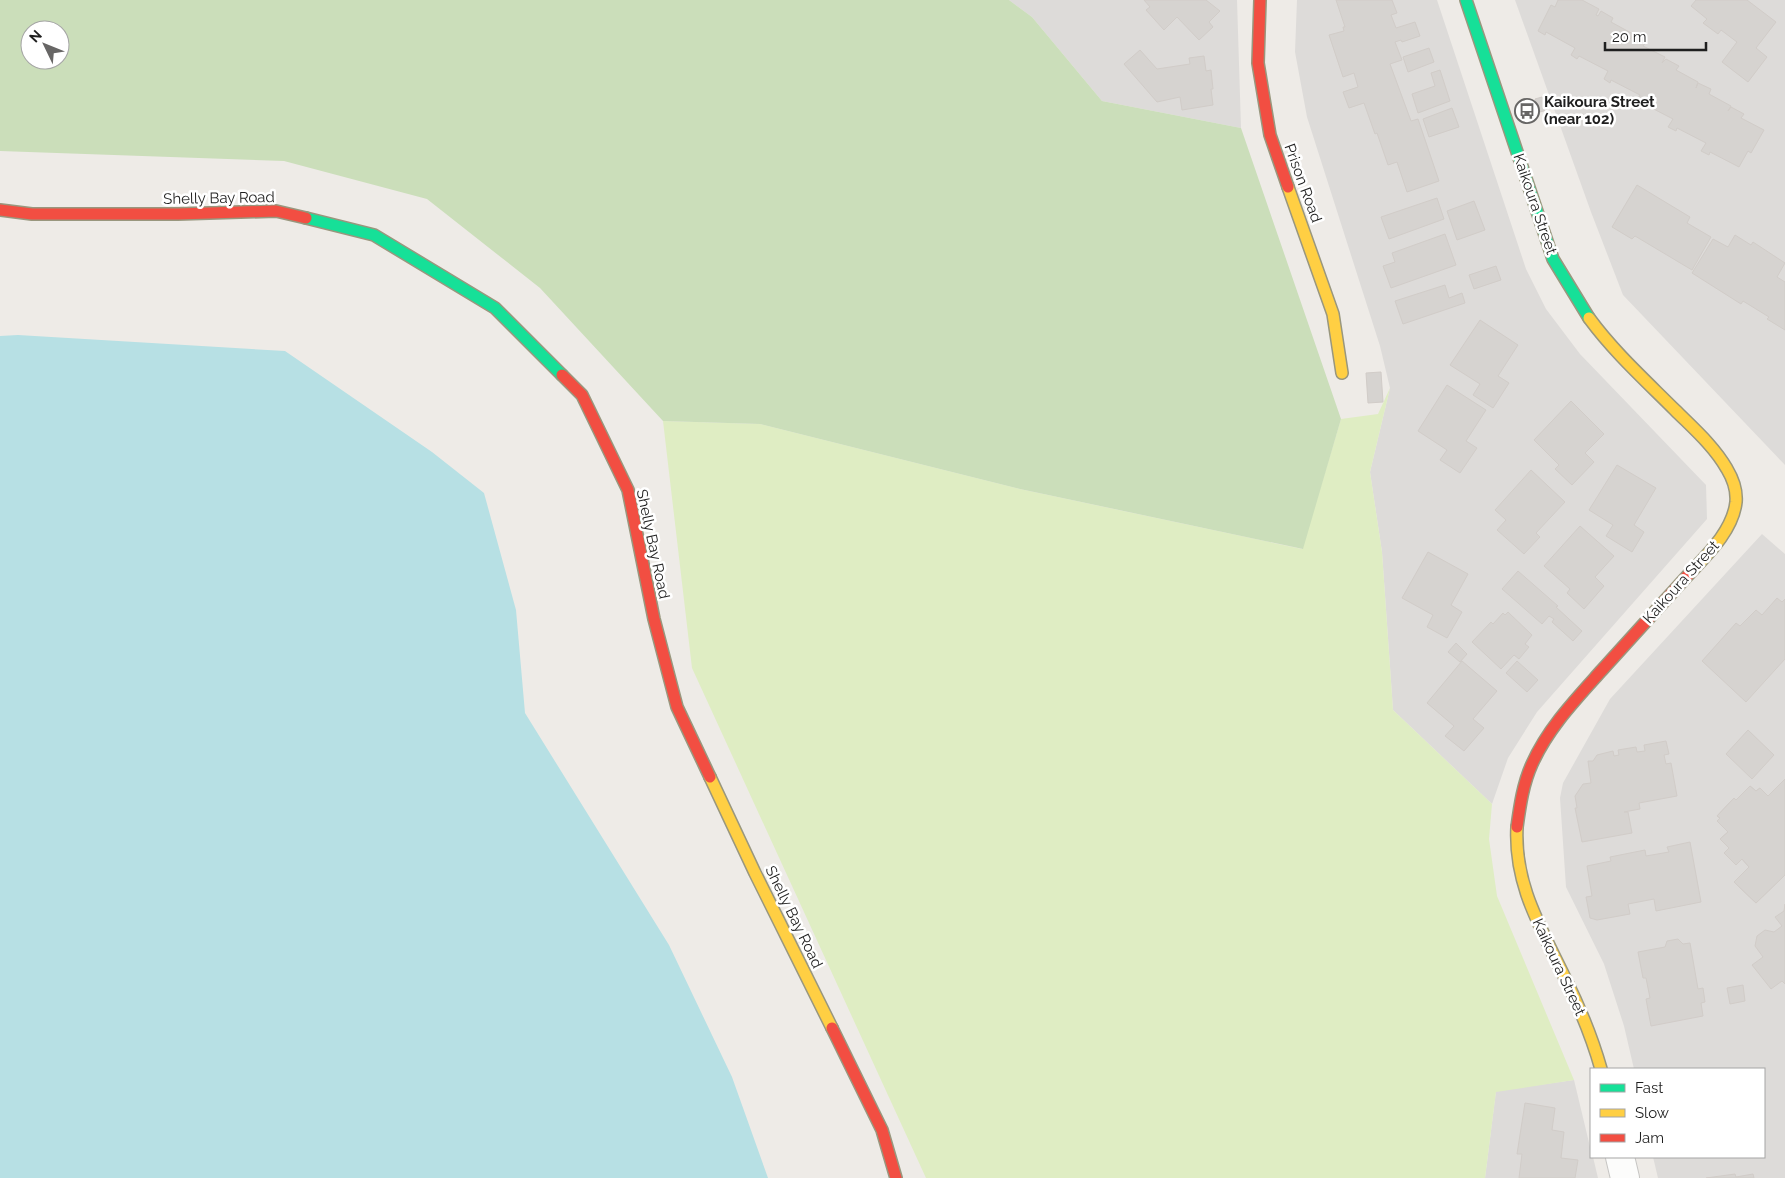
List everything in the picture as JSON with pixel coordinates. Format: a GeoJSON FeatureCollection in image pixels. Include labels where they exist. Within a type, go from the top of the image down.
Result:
{"type":"FeatureCollection","features":[{"type":"Feature","properties":{"kind":"street","name":"Prison Road"},"geometry":{"type":"LineString","coordinates":[[1260,0],[1258,63],[1270,135],[1333,314],[1342,373]]}},
{"type":"Feature","properties":{"kind":"street","name":"Kaikoura Street"},"geometry":{"type":"LineString","coordinates":[[1466,0],[1554,258],[1567,284],[1601,334],[1625,361],[1710,446],[1729,473],[1736,492],[1735,508],[1730,523],[1706,556],[1554,726],[1539,748],[1528,773],[1518,806],[1518,866],[1526,895],[1579,1007],[1601,1068]]}},
{"type":"Feature","properties":{"kind":"street","name":"Shelly Bay Road"},"geometry":{"type":"LineString","coordinates":[[0,210],[32,214],[178,214],[245,210],[276,211],[374,235],[495,308],[582,395],[628,490],[654,619],[677,708],[755,873],[882,1130],[896,1178]]}},
{"type":"Feature","properties":{"kind":"street"},"geometry":{"type":"LineString","coordinates":[[1620,1158],[1625,1178]]}},
{"type":"Feature","properties":{"kind":"shaded area"},"geometry":{"type":"Polygon","coordinates":[[[1009,0],[1237,0],[1241,128],[1102,101],[1032,17],[1009,0]]]}},
{"type":"Feature","properties":{"kind":"shaded area"},"geometry":{"type":"Polygon","coordinates":[[[1297,0],[1437,0],[1526,269],[1546,309],[1580,354],[1706,485],[1707,519],[1537,712],[1508,758],[1492,804],[1393,710],[1382,552],[1370,472],[1390,388],[1380,346],[1307,117],[1295,52],[1297,0]]]}},
{"type":"Feature","properties":{"kind":"shaded area"},"geometry":{"type":"Polygon","coordinates":[[[1515,0],[1785,0],[1785,465],[1623,295],[1591,212],[1515,0]]]}},
{"type":"Feature","properties":{"kind":"shaded area"},"geometry":{"type":"Polygon","coordinates":[[[1762,534],[1785,554],[1785,1178],[1658,1178],[1653,1158],[1765,1158],[1765,1068],[1634,1068],[1624,1026],[1604,964],[1566,887],[1560,798],[1563,783],[1610,699],[1762,534]]]}},
{"type":"Feature","properties":{"kind":"shaded area"},"geometry":{"type":"Polygon","coordinates":[[[1574,1080],[1590,1147],[1590,1158],[1593,1158],[1598,1178],[1485,1178],[1496,1091],[1574,1080]]]}},
{"type":"Feature","properties":{"kind":"green space"},"geometry":{"type":"Polygon","coordinates":[[[0,0],[1009,0],[1032,17],[1102,101],[1241,128],[1341,419],[1303,549],[1020,489],[760,424],[663,421],[540,288],[427,199],[284,161],[0,151],[0,0]]]}},
{"type":"Feature","properties":{"kind":"green space"},"geometry":{"type":"Polygon","coordinates":[[[1390,388],[1370,472],[1382,552],[1393,710],[1492,804],[1489,839],[1497,896],[1574,1080],[1496,1092],[1485,1178],[926,1178],[692,668],[663,421],[760,424],[1020,489],[1302,549],[1341,419],[1378,414],[1390,388]]]}},
{"type":"Feature","properties":{"kind":"water"},"geometry":{"type":"Polygon","coordinates":[[[18,335],[285,351],[432,452],[484,493],[516,610],[525,713],[669,945],[732,1077],[768,1178],[0,1178],[0,336],[18,335]]]}},
{"type":"Feature","properties":{"kind":"building"},"geometry":{"type":"Polygon","coordinates":[[[1144,0],[1206,0],[1220,11],[1209,22],[1213,27],[1199,40],[1177,17],[1164,30],[1146,10],[1150,7],[1144,0]]]}},
{"type":"Feature","properties":{"kind":"building"},"geometry":{"type":"Polygon","coordinates":[[[1336,0],[1392,0],[1397,13],[1391,15],[1396,28],[1415,22],[1420,36],[1402,42],[1401,40],[1395,42],[1402,60],[1390,64],[1411,121],[1418,119],[1439,181],[1407,192],[1397,162],[1388,165],[1364,103],[1349,108],[1343,92],[1358,87],[1354,73],[1343,77],[1329,35],[1344,31],[1343,27],[1345,27],[1336,0]]]}},
{"type":"Feature","properties":{"kind":"building"},"geometry":{"type":"Polygon","coordinates":[[[1558,0],[1582,0],[1599,9],[1596,15],[1598,16],[1601,11],[1613,18],[1611,22],[1633,34],[1630,39],[1633,35],[1646,42],[1643,46],[1665,57],[1662,63],[1666,59],[1679,66],[1676,70],[1698,82],[1696,88],[1698,83],[1711,89],[1709,94],[1731,106],[1728,111],[1731,107],[1744,114],[1741,118],[1764,130],[1751,153],[1748,151],[1739,167],[1710,152],[1709,155],[1701,151],[1706,143],[1677,128],[1676,131],[1668,127],[1673,119],[1644,104],[1643,107],[1636,103],[1640,95],[1611,80],[1610,83],[1604,79],[1608,71],[1579,56],[1577,59],[1571,55],[1575,48],[1546,32],[1545,35],[1538,31],[1551,5],[1555,7],[1558,0]]]}},
{"type":"Feature","properties":{"kind":"building"},"geometry":{"type":"Polygon","coordinates":[[[1696,0],[1747,0],[1776,22],[1756,48],[1767,57],[1748,82],[1722,62],[1737,42],[1721,30],[1718,34],[1703,23],[1707,19],[1691,6],[1696,0]]]}},
{"type":"Feature","properties":{"kind":"building"},"geometry":{"type":"Polygon","coordinates":[[[1429,48],[1434,62],[1408,72],[1403,57],[1429,48]]]}},
{"type":"Feature","properties":{"kind":"building"},"geometry":{"type":"Polygon","coordinates":[[[1140,50],[1157,69],[1190,64],[1189,58],[1204,56],[1206,71],[1211,70],[1213,105],[1182,110],[1180,97],[1157,102],[1124,64],[1140,50]]]}},
{"type":"Feature","properties":{"kind":"building"},"geometry":{"type":"Polygon","coordinates":[[[1440,70],[1450,101],[1418,113],[1412,94],[1435,86],[1431,73],[1440,70]]]}},
{"type":"Feature","properties":{"kind":"building"},"geometry":{"type":"Polygon","coordinates":[[[1542,97],[1547,110],[1540,112],[1535,99],[1542,97]]]}},
{"type":"Feature","properties":{"kind":"building"},"geometry":{"type":"Polygon","coordinates":[[[1452,108],[1459,127],[1429,137],[1423,119],[1452,108]]]}},
{"type":"Feature","properties":{"kind":"building"},"geometry":{"type":"Polygon","coordinates":[[[1637,185],[1690,217],[1687,223],[1711,237],[1692,270],[1635,236],[1632,239],[1612,227],[1637,185]]]}},
{"type":"Feature","properties":{"kind":"building"},"geometry":{"type":"Polygon","coordinates":[[[1437,198],[1444,219],[1389,239],[1381,217],[1437,198]]]}},
{"type":"Feature","properties":{"kind":"building"},"geometry":{"type":"Polygon","coordinates":[[[1474,201],[1485,230],[1457,240],[1447,211],[1474,201]]]}},
{"type":"Feature","properties":{"kind":"building"},"geometry":{"type":"Polygon","coordinates":[[[1445,234],[1456,265],[1391,288],[1383,266],[1395,262],[1392,253],[1445,234]]]}},
{"type":"Feature","properties":{"kind":"building"},"geometry":{"type":"Polygon","coordinates":[[[1735,235],[1751,245],[1753,242],[1785,263],[1777,277],[1785,282],[1785,330],[1767,319],[1769,317],[1743,301],[1741,304],[1692,273],[1713,239],[1728,247],[1735,235]]]}},
{"type":"Feature","properties":{"kind":"building"},"geometry":{"type":"Polygon","coordinates":[[[1496,266],[1501,280],[1474,289],[1469,275],[1496,266]]]}},
{"type":"Feature","properties":{"kind":"building"},"geometry":{"type":"Polygon","coordinates":[[[1445,285],[1449,298],[1462,293],[1465,303],[1403,324],[1395,301],[1445,285]]]}},
{"type":"Feature","properties":{"kind":"building"},"geometry":{"type":"Polygon","coordinates":[[[1480,320],[1518,345],[1498,376],[1509,383],[1493,408],[1473,395],[1480,384],[1450,365],[1480,320]]]}},
{"type":"Feature","properties":{"kind":"building"},"geometry":{"type":"Polygon","coordinates":[[[1381,372],[1383,402],[1368,403],[1366,373],[1381,372]]]}},
{"type":"Feature","properties":{"kind":"building"},"geometry":{"type":"Polygon","coordinates":[[[1447,385],[1486,410],[1466,441],[1477,448],[1460,473],[1440,460],[1447,450],[1418,431],[1447,385]]]}},
{"type":"Feature","properties":{"kind":"building"},"geometry":{"type":"Polygon","coordinates":[[[1571,401],[1604,434],[1585,453],[1594,462],[1572,485],[1555,469],[1559,465],[1534,440],[1571,401]]]}},
{"type":"Feature","properties":{"kind":"building"},"geometry":{"type":"Polygon","coordinates":[[[1617,465],[1656,488],[1634,525],[1644,532],[1632,552],[1606,536],[1613,525],[1589,510],[1617,465]]]}},
{"type":"Feature","properties":{"kind":"building"},"geometry":{"type":"Polygon","coordinates":[[[1531,470],[1565,502],[1536,533],[1540,537],[1524,554],[1497,530],[1506,520],[1495,510],[1531,470]]]}},
{"type":"Feature","properties":{"kind":"building"},"geometry":{"type":"Polygon","coordinates":[[[1580,526],[1614,556],[1595,577],[1604,586],[1584,609],[1567,593],[1570,589],[1544,566],[1580,526]]]}},
{"type":"Feature","properties":{"kind":"building"},"geometry":{"type":"Polygon","coordinates":[[[1428,552],[1468,574],[1451,605],[1462,612],[1447,638],[1427,627],[1433,615],[1402,598],[1428,552]]]}},
{"type":"Feature","properties":{"kind":"building"},"geometry":{"type":"Polygon","coordinates":[[[1518,571],[1558,606],[1556,607],[1582,631],[1573,641],[1552,622],[1554,619],[1549,616],[1542,624],[1502,589],[1518,571]]]}},
{"type":"Feature","properties":{"kind":"building"},"geometry":{"type":"Polygon","coordinates":[[[1777,598],[1782,602],[1785,599],[1785,659],[1746,702],[1702,661],[1736,623],[1740,626],[1756,610],[1762,615],[1777,598]]]}},
{"type":"Feature","properties":{"kind":"building"},"geometry":{"type":"Polygon","coordinates":[[[1508,612],[1532,635],[1525,644],[1529,647],[1519,659],[1514,655],[1501,669],[1472,642],[1491,622],[1493,624],[1503,613],[1505,615],[1508,612]]]}},
{"type":"Feature","properties":{"kind":"building"},"geometry":{"type":"Polygon","coordinates":[[[1456,643],[1467,654],[1460,662],[1448,652],[1456,643]]]}},
{"type":"Feature","properties":{"kind":"building"},"geometry":{"type":"Polygon","coordinates":[[[1462,661],[1497,691],[1473,719],[1484,728],[1464,751],[1445,736],[1454,726],[1427,703],[1462,661]]]}},
{"type":"Feature","properties":{"kind":"building"},"geometry":{"type":"Polygon","coordinates":[[[1517,661],[1538,680],[1527,692],[1506,673],[1517,661]]]}},
{"type":"Feature","properties":{"kind":"building"},"geometry":{"type":"Polygon","coordinates":[[[1748,730],[1774,755],[1752,779],[1726,754],[1748,730]]]}},
{"type":"Feature","properties":{"kind":"building"},"geometry":{"type":"Polygon","coordinates":[[[1666,741],[1669,754],[1664,755],[1666,764],[1671,763],[1677,796],[1639,803],[1640,809],[1624,812],[1628,812],[1632,833],[1582,842],[1575,808],[1577,808],[1575,796],[1583,784],[1591,783],[1588,761],[1593,761],[1597,755],[1613,751],[1614,756],[1619,755],[1618,750],[1636,747],[1637,752],[1645,751],[1644,745],[1666,741]]]}},
{"type":"Feature","properties":{"kind":"building"},"geometry":{"type":"Polygon","coordinates":[[[1785,779],[1785,814],[1778,807],[1758,829],[1772,843],[1785,829],[1785,875],[1756,903],[1734,882],[1749,867],[1742,859],[1736,865],[1724,853],[1729,848],[1720,839],[1728,832],[1717,821],[1720,818],[1717,816],[1734,798],[1736,800],[1750,786],[1756,791],[1760,788],[1768,796],[1785,779]]]}},
{"type":"Feature","properties":{"kind":"building"},"geometry":{"type":"Polygon","coordinates":[[[1785,779],[1785,875],[1756,903],[1734,882],[1749,867],[1742,859],[1736,865],[1724,853],[1729,848],[1720,839],[1728,832],[1717,821],[1720,818],[1717,816],[1734,798],[1736,800],[1750,786],[1756,791],[1760,788],[1768,796],[1785,779]]]}},
{"type":"Feature","properties":{"kind":"building"},"geometry":{"type":"Polygon","coordinates":[[[1690,842],[1701,902],[1656,911],[1654,899],[1628,904],[1630,914],[1597,920],[1590,918],[1586,897],[1592,896],[1587,866],[1611,861],[1610,857],[1645,850],[1646,856],[1669,852],[1667,847],[1690,842]]]}},
{"type":"Feature","properties":{"kind":"building"},"geometry":{"type":"Polygon","coordinates":[[[1785,904],[1785,984],[1782,981],[1771,989],[1752,965],[1763,957],[1755,946],[1757,936],[1765,930],[1774,932],[1782,926],[1775,917],[1784,911],[1785,904]]]}},
{"type":"Feature","properties":{"kind":"building"},"geometry":{"type":"Polygon","coordinates":[[[1678,939],[1683,944],[1690,943],[1698,989],[1703,988],[1705,1002],[1701,1003],[1703,1016],[1651,1026],[1646,999],[1650,998],[1646,978],[1643,978],[1638,952],[1665,947],[1667,941],[1678,939]]]}},
{"type":"Feature","properties":{"kind":"building"},"geometry":{"type":"Polygon","coordinates":[[[1743,985],[1745,1001],[1730,1004],[1727,988],[1743,985]]]}},
{"type":"Feature","properties":{"kind":"building"},"geometry":{"type":"Polygon","coordinates":[[[1525,1103],[1555,1108],[1552,1130],[1564,1132],[1561,1158],[1578,1160],[1575,1178],[1519,1178],[1522,1154],[1517,1154],[1525,1103]]]}},
{"type":"Feature","properties":{"kind":"building"},"geometry":{"type":"Polygon","coordinates":[[[1735,1174],[1736,1177],[1753,1174],[1754,1178],[1706,1178],[1735,1174]]]}},
{"type":"Feature","properties":{"kind":"traffic: fast"},"geometry":{"type":"LineString","coordinates":[[1466,0],[1553,259],[1589,318]]}},
{"type":"Feature","properties":{"kind":"traffic: fast"},"geometry":{"type":"LineString","coordinates":[[306,218],[374,235],[495,308],[562,375]]}},
{"type":"Feature","properties":{"kind":"traffic: slow"},"geometry":{"type":"LineString","coordinates":[[1288,187],[1333,314],[1342,373]]}},
{"type":"Feature","properties":{"kind":"traffic: slow"},"geometry":{"type":"LineString","coordinates":[[1589,318],[1619,354],[1710,445],[1733,481],[1736,502],[1730,522],[1719,541],[1689,574]]}},
{"type":"Feature","properties":{"kind":"traffic: slow"},"geometry":{"type":"LineString","coordinates":[[710,777],[832,1028]]}},
{"type":"Feature","properties":{"kind":"traffic: slow"},"geometry":{"type":"LineString","coordinates":[[1517,827],[1517,848],[1520,867],[1530,904],[1580,1010],[1601,1068]]}},
{"type":"Feature","properties":{"kind":"traffic: jam"},"geometry":{"type":"LineString","coordinates":[[1260,0],[1258,63],[1270,135],[1288,187]]}},
{"type":"Feature","properties":{"kind":"traffic: jam"},"geometry":{"type":"LineString","coordinates":[[0,210],[32,214],[178,214],[276,211],[306,218]]}},
{"type":"Feature","properties":{"kind":"traffic: jam"},"geometry":{"type":"LineString","coordinates":[[562,375],[582,395],[628,490],[654,619],[677,707],[710,777]]}},
{"type":"Feature","properties":{"kind":"traffic: jam"},"geometry":{"type":"LineString","coordinates":[[1517,827],[1526,779],[1532,764],[1554,726],[1689,574]]}},
{"type":"Feature","properties":{"kind":"traffic: jam"},"geometry":{"type":"LineString","coordinates":[[832,1028],[882,1130],[896,1178]]}},
{"type":"Feature","properties":{"kind":"place","name":"Kaikoura Street (near 102)"},"geometry":{"type":"Point","coordinates":[1527,111]}}]}
